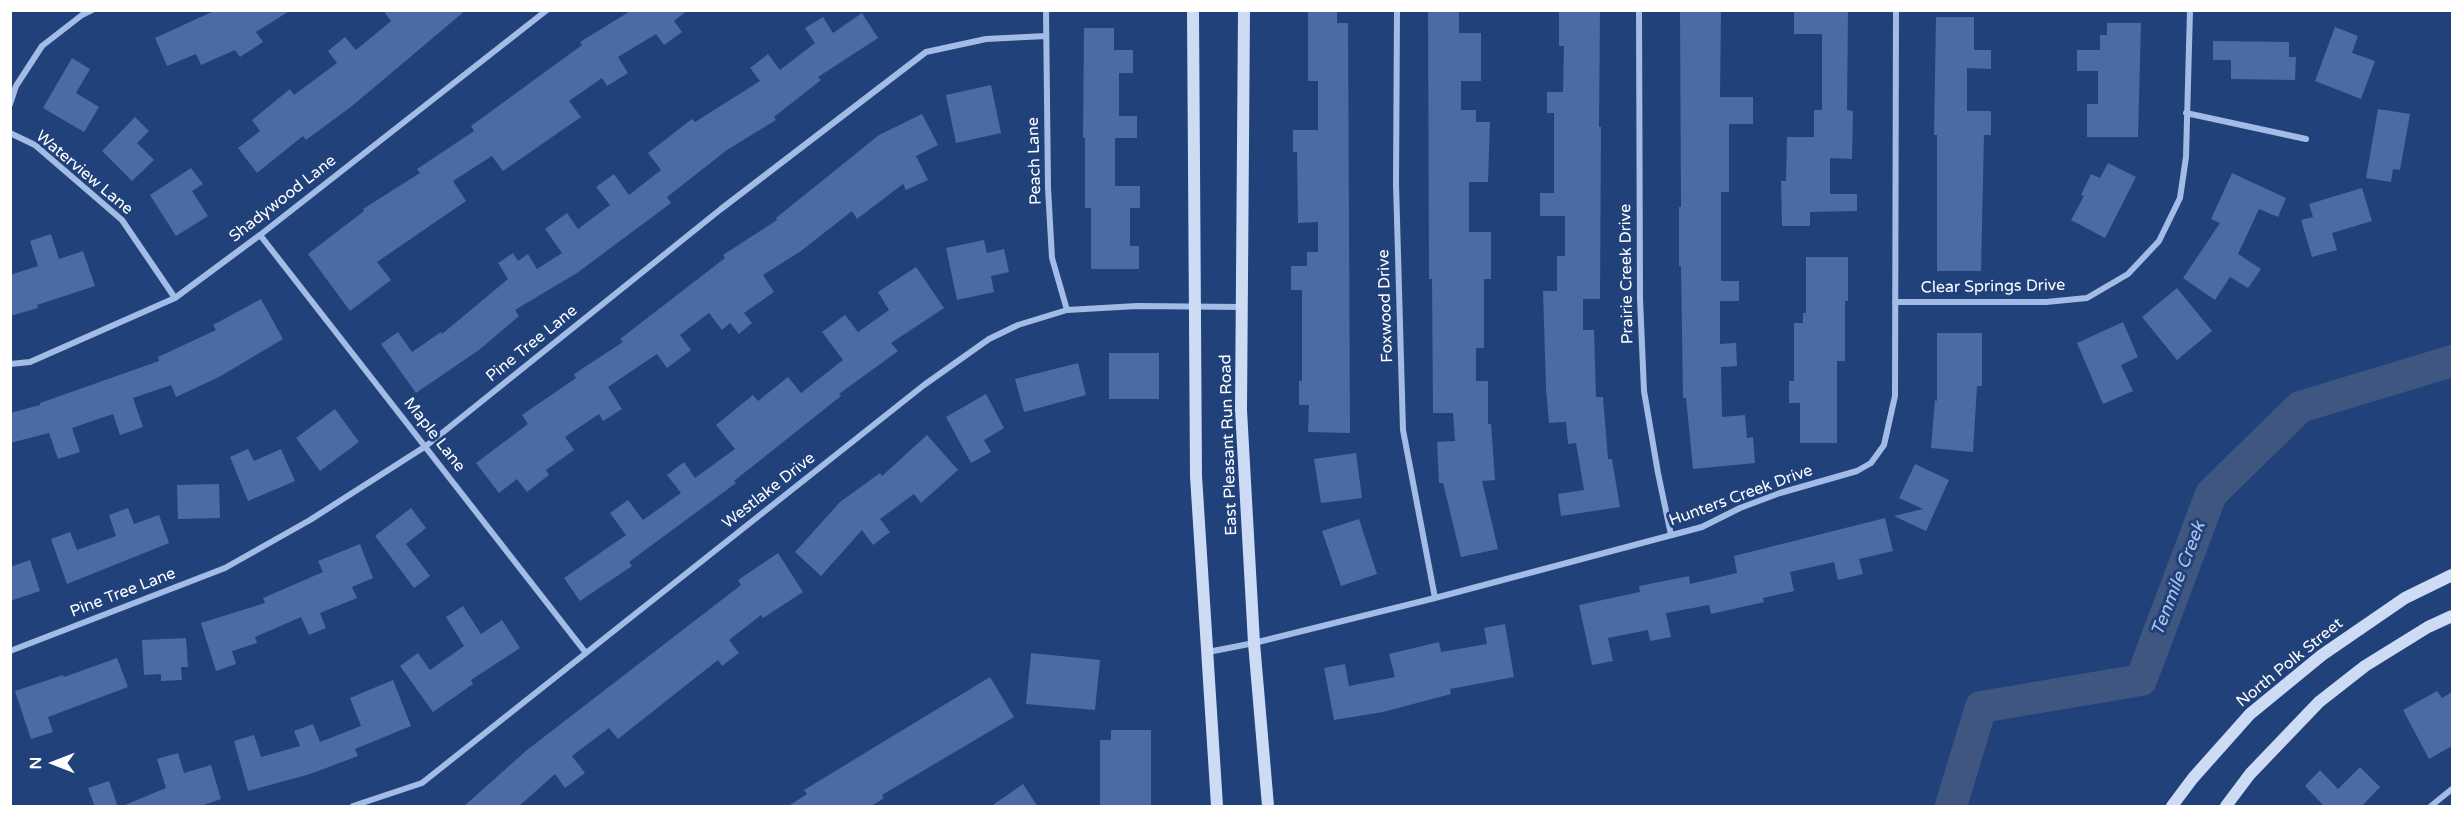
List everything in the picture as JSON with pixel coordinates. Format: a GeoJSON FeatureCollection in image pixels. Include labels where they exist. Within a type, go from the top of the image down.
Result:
{"type":"FeatureCollection","features":[{"type":"Feature","properties":{"kind":"main road","name":"East Pleasant Run Road"},"geometry":{"type":"LineString","coordinates":[[1193,10],[1196,476],[1217,807]]}},
{"type":"Feature","properties":{"kind":"main road","name":"East Pleasant Run Road"},"geometry":{"type":"LineString","coordinates":[[1244,10],[1241,410],[1254,643],[1268,807]]}},
{"type":"Feature","properties":{"kind":"main road","name":"North Polk Street"},"geometry":{"type":"LineString","coordinates":[[2172,807],[2193,778],[2259,707],[2322,655],[2349,636],[2405,598],[2452,575]]}},
{"type":"Feature","properties":{"kind":"main road"},"geometry":{"type":"LineString","coordinates":[[2226,807],[2250,774],[2319,702],[2365,666],[2428,627],[2452,616]]}},
{"type":"Feature","properties":{"kind":"street"},"geometry":{"type":"LineString","coordinates":[[10,104],[16,86],[42,46],[92,10]]}},
{"type":"Feature","properties":{"kind":"street","name":"Shadywood Lane"},"geometry":{"type":"LineString","coordinates":[[10,364],[30,362],[175,298],[260,236],[547,10]]}},
{"type":"Feature","properties":{"kind":"street","name":"Peach Lane"},"geometry":{"type":"LineString","coordinates":[[1046,10],[1048,188],[1052,246],[1067,310]]}},
{"type":"Feature","properties":{"kind":"street","name":"Foxwood Drive"},"geometry":{"type":"LineString","coordinates":[[1397,10],[1396,184],[1403,430],[1435,598]]}},
{"type":"Feature","properties":{"kind":"street","name":"Prairie Creek Drive"},"geometry":{"type":"LineString","coordinates":[[1639,10],[1640,287],[1644,390],[1671,535]]}},
{"type":"Feature","properties":{"kind":"street","name":"Hunters Creek Drive"},"geometry":{"type":"LineString","coordinates":[[1208,652],[1254,643],[1435,598],[1702,527],[1740,508],[1780,493],[1857,471],[1871,463],[1884,445],[1895,396],[1896,10]]}},
{"type":"Feature","properties":{"kind":"street","name":"Clear Springs Drive"},"geometry":{"type":"LineString","coordinates":[[1895,302],[2046,302],[2087,298],[2128,274],[2159,241],[2180,198],[2186,157],[2190,10]]}},
{"type":"Feature","properties":{"kind":"street","name":"Pine Tree Lane"},"geometry":{"type":"LineString","coordinates":[[10,651],[225,568],[310,520],[426,446],[721,209],[926,52],[986,39],[1046,36]]}},
{"type":"Feature","properties":{"kind":"street"},"geometry":{"type":"LineString","coordinates":[[2186,113],[2306,139]]}},
{"type":"Feature","properties":{"kind":"street","name":"Waterview Lane"},"geometry":{"type":"LineString","coordinates":[[10,133],[35,145],[122,220],[175,298]]}},
{"type":"Feature","properties":{"kind":"street","name":"Maple Lane"},"geometry":{"type":"LineString","coordinates":[[260,236],[586,653]]}},
{"type":"Feature","properties":{"kind":"street","name":"Westlake Drive"},"geometry":{"type":"LineString","coordinates":[[353,807],[422,783],[943,372],[989,339],[1018,325],[1067,310],[1196,306],[1243,307]]}},
{"type":"Feature","properties":{"kind":"street"},"geometry":{"type":"LineString","coordinates":[[2431,807],[2452,789]]}},
{"type":"Feature","properties":{"kind":"building"},"geometry":{"type":"Polygon","coordinates":[[[216,10],[291,10],[256,32],[263,42],[240,57],[235,50],[201,65],[196,54],[167,66],[155,38],[216,10]]]}},
{"type":"Feature","properties":{"kind":"building"},"geometry":{"type":"Polygon","coordinates":[[[383,10],[466,10],[352,106],[306,140],[303,136],[257,173],[238,148],[260,131],[252,120],[290,89],[294,95],[337,63],[328,51],[345,37],[356,50],[391,21],[383,10]]]}},
{"type":"Feature","properties":{"kind":"building"},"geometry":{"type":"Polygon","coordinates":[[[632,10],[688,10],[674,21],[682,32],[664,45],[656,34],[618,57],[628,73],[607,86],[602,78],[569,101],[581,117],[503,171],[492,156],[453,181],[466,201],[377,262],[391,280],[350,311],[308,254],[364,211],[363,209],[420,173],[417,169],[474,131],[471,126],[582,45],[580,42],[632,10]]]}},
{"type":"Feature","properties":{"kind":"building"},"geometry":{"type":"Polygon","coordinates":[[[1308,10],[1337,10],[1337,23],[1348,23],[1350,433],[1308,432],[1309,405],[1299,405],[1299,381],[1302,381],[1302,290],[1291,290],[1291,266],[1307,266],[1307,252],[1318,252],[1318,222],[1298,223],[1297,152],[1293,152],[1293,130],[1318,130],[1318,81],[1308,81],[1308,10]]]}},
{"type":"Feature","properties":{"kind":"building"},"geometry":{"type":"Polygon","coordinates":[[[1428,10],[1459,10],[1459,33],[1481,33],[1481,81],[1461,81],[1461,110],[1476,110],[1476,122],[1490,122],[1488,182],[1469,182],[1469,232],[1491,232],[1491,279],[1484,279],[1484,348],[1476,348],[1476,381],[1488,381],[1488,424],[1491,424],[1495,480],[1482,481],[1498,549],[1461,557],[1443,483],[1439,483],[1437,442],[1455,441],[1453,413],[1433,413],[1432,279],[1429,279],[1428,10]]]}},
{"type":"Feature","properties":{"kind":"building"},"geometry":{"type":"Polygon","coordinates":[[[1559,10],[1600,10],[1600,299],[1583,299],[1583,330],[1594,330],[1596,397],[1603,397],[1608,459],[1612,459],[1620,507],[1561,516],[1558,494],[1584,490],[1576,443],[1568,444],[1566,422],[1549,423],[1546,388],[1543,291],[1557,291],[1557,256],[1565,256],[1565,216],[1540,216],[1540,193],[1554,193],[1554,113],[1547,113],[1547,92],[1563,92],[1564,46],[1559,46],[1559,10]]]}},
{"type":"Feature","properties":{"kind":"building"},"geometry":{"type":"Polygon","coordinates":[[[1680,10],[1721,10],[1720,97],[1753,97],[1753,124],[1729,124],[1729,192],[1721,192],[1721,281],[1739,281],[1739,301],[1720,301],[1720,344],[1736,343],[1737,366],[1721,367],[1722,417],[1745,415],[1747,438],[1753,437],[1755,463],[1693,469],[1686,398],[1683,398],[1681,266],[1679,266],[1680,10]]]}},
{"type":"Feature","properties":{"kind":"building"},"geometry":{"type":"Polygon","coordinates":[[[1848,10],[1847,110],[1853,111],[1852,159],[1830,158],[1830,194],[1857,194],[1857,211],[1810,212],[1810,226],[1782,226],[1781,181],[1786,181],[1787,137],[1814,137],[1814,110],[1822,110],[1822,34],[1794,34],[1794,12],[1848,10]]]}},
{"type":"Feature","properties":{"kind":"building"},"geometry":{"type":"Polygon","coordinates":[[[862,13],[878,38],[818,77],[821,80],[774,117],[776,120],[727,150],[667,197],[671,203],[577,273],[515,310],[519,316],[479,350],[416,393],[381,344],[398,332],[412,352],[441,332],[442,334],[508,279],[498,263],[513,253],[518,261],[528,254],[537,269],[562,253],[545,229],[567,213],[578,229],[610,205],[596,187],[614,174],[629,195],[661,170],[648,153],[692,119],[695,122],[760,81],[750,68],[768,54],[780,70],[815,43],[805,28],[823,17],[833,33],[862,13]]]}},
{"type":"Feature","properties":{"kind":"building"},"geometry":{"type":"Polygon","coordinates":[[[1936,17],[1974,17],[1974,50],[1991,50],[1991,69],[1967,68],[1967,111],[1991,111],[1991,135],[1984,135],[1981,271],[1937,271],[1937,135],[1934,135],[1936,17]]]}},
{"type":"Feature","properties":{"kind":"building"},"geometry":{"type":"Polygon","coordinates":[[[2107,23],[2141,23],[2138,137],[2087,137],[2087,104],[2098,104],[2098,71],[2077,71],[2077,50],[2100,50],[2100,35],[2107,35],[2107,23]]]}},
{"type":"Feature","properties":{"kind":"building"},"geometry":{"type":"Polygon","coordinates":[[[2335,27],[2358,36],[2352,53],[2375,61],[2361,99],[2315,81],[2335,27]]]}},
{"type":"Feature","properties":{"kind":"building"},"geometry":{"type":"Polygon","coordinates":[[[1084,28],[1114,28],[1114,50],[1133,50],[1133,73],[1119,73],[1119,116],[1137,116],[1137,138],[1115,138],[1115,186],[1140,186],[1140,208],[1130,208],[1130,246],[1139,246],[1139,269],[1091,269],[1091,208],[1085,208],[1084,28]]]}},
{"type":"Feature","properties":{"kind":"building"},"geometry":{"type":"Polygon","coordinates":[[[2213,41],[2289,42],[2289,57],[2296,57],[2295,80],[2231,79],[2231,60],[2213,60],[2213,41]]]}},
{"type":"Feature","properties":{"kind":"building"},"geometry":{"type":"Polygon","coordinates":[[[72,58],[90,69],[76,93],[99,107],[84,132],[43,108],[72,58]]]}},
{"type":"Feature","properties":{"kind":"building"},"geometry":{"type":"Polygon","coordinates":[[[991,85],[1001,133],[956,143],[946,95],[991,85]]]}},
{"type":"Feature","properties":{"kind":"building"},"geometry":{"type":"Polygon","coordinates":[[[2378,109],[2410,114],[2400,170],[2393,169],[2391,182],[2366,178],[2378,109]]]}},
{"type":"Feature","properties":{"kind":"building"},"geometry":{"type":"Polygon","coordinates":[[[922,114],[938,145],[916,156],[928,180],[906,190],[903,184],[857,219],[852,211],[801,251],[763,275],[774,292],[744,313],[752,323],[739,334],[730,323],[722,330],[709,313],[680,335],[691,350],[667,368],[657,354],[608,387],[622,409],[603,421],[599,414],[565,437],[574,450],[546,470],[549,475],[527,492],[517,479],[499,493],[476,463],[528,424],[522,415],[576,378],[574,374],[623,342],[620,339],[725,258],[723,255],[777,220],[776,218],[879,135],[922,114]]]}},
{"type":"Feature","properties":{"kind":"building"},"geometry":{"type":"Polygon","coordinates":[[[135,117],[149,131],[137,143],[154,160],[132,181],[102,151],[135,117]]]}},
{"type":"Feature","properties":{"kind":"building"},"geometry":{"type":"Polygon","coordinates":[[[2108,163],[2136,177],[2105,238],[2071,220],[2084,196],[2081,195],[2091,174],[2100,178],[2108,163]]]}},
{"type":"Feature","properties":{"kind":"building"},"geometry":{"type":"Polygon","coordinates":[[[191,168],[203,184],[192,191],[208,216],[176,236],[150,195],[191,168]]]}},
{"type":"Feature","properties":{"kind":"building"},"geometry":{"type":"Polygon","coordinates":[[[2232,173],[2286,198],[2278,217],[2259,209],[2238,254],[2261,269],[2248,288],[2230,277],[2215,300],[2183,278],[2220,223],[2211,219],[2232,173]]]}},
{"type":"Feature","properties":{"kind":"building"},"geometry":{"type":"Polygon","coordinates":[[[2362,188],[2372,221],[2332,233],[2337,250],[2312,257],[2301,220],[2313,217],[2309,204],[2362,188]]]}},
{"type":"Feature","properties":{"kind":"building"},"geometry":{"type":"Polygon","coordinates":[[[51,234],[59,259],[83,251],[95,286],[10,316],[10,275],[38,266],[30,241],[51,234]]]}},
{"type":"Feature","properties":{"kind":"building"},"geometry":{"type":"Polygon","coordinates":[[[984,240],[987,253],[1004,249],[1009,272],[991,276],[994,292],[957,300],[946,248],[984,240]]]}},
{"type":"Feature","properties":{"kind":"building"},"geometry":{"type":"Polygon","coordinates":[[[1806,257],[1848,257],[1845,361],[1837,361],[1837,443],[1800,443],[1800,403],[1789,403],[1789,381],[1794,381],[1794,323],[1803,323],[1803,313],[1806,313],[1806,257]]]}},
{"type":"Feature","properties":{"kind":"building"},"geometry":{"type":"Polygon","coordinates":[[[916,267],[944,308],[891,343],[898,351],[839,394],[841,396],[734,481],[736,483],[629,562],[632,566],[580,601],[564,578],[626,535],[610,513],[628,500],[643,520],[681,493],[667,475],[684,462],[695,478],[735,449],[716,425],[753,395],[758,401],[788,377],[801,393],[843,360],[822,332],[845,315],[858,332],[889,310],[878,292],[916,267]]]}},
{"type":"Feature","properties":{"kind":"building"},"geometry":{"type":"Polygon","coordinates":[[[2177,288],[2212,331],[2177,360],[2142,317],[2177,288]]]}},
{"type":"Feature","properties":{"kind":"building"},"geometry":{"type":"Polygon","coordinates":[[[261,299],[283,339],[219,377],[176,397],[171,385],[133,398],[143,427],[120,435],[113,414],[72,428],[80,452],[58,459],[49,433],[10,443],[10,413],[40,405],[40,403],[159,361],[158,357],[216,330],[213,325],[261,299]]]}},
{"type":"Feature","properties":{"kind":"building"},"geometry":{"type":"Polygon","coordinates":[[[2123,322],[2138,357],[2121,365],[2133,391],[2103,404],[2077,343],[2123,322]]]}},
{"type":"Feature","properties":{"kind":"building"},"geometry":{"type":"Polygon","coordinates":[[[1937,333],[1982,333],[1982,386],[1977,386],[1973,452],[1931,448],[1935,400],[1937,401],[1937,333]]]}},
{"type":"Feature","properties":{"kind":"building"},"geometry":{"type":"Polygon","coordinates":[[[1109,353],[1159,353],[1159,399],[1109,399],[1109,353]]]}},
{"type":"Feature","properties":{"kind":"building"},"geometry":{"type":"Polygon","coordinates":[[[1078,363],[1086,395],[1024,412],[1015,379],[1078,363]]]}},
{"type":"Feature","properties":{"kind":"building"},"geometry":{"type":"Polygon","coordinates":[[[986,394],[1004,428],[984,440],[991,452],[971,463],[946,417],[986,394]]]}},
{"type":"Feature","properties":{"kind":"building"},"geometry":{"type":"Polygon","coordinates":[[[335,409],[359,442],[320,471],[296,438],[335,409]]]}},
{"type":"Feature","properties":{"kind":"building"},"geometry":{"type":"Polygon","coordinates":[[[927,435],[958,470],[921,503],[914,494],[880,519],[890,532],[873,545],[862,530],[821,576],[795,552],[840,502],[880,473],[882,476],[927,435]]]}},
{"type":"Feature","properties":{"kind":"building"},"geometry":{"type":"Polygon","coordinates":[[[248,449],[254,461],[281,449],[295,481],[248,501],[230,457],[248,449]]]}},
{"type":"Feature","properties":{"kind":"building"},"geometry":{"type":"Polygon","coordinates":[[[1356,453],[1362,498],[1321,503],[1314,459],[1356,453]]]}},
{"type":"Feature","properties":{"kind":"building"},"geometry":{"type":"Polygon","coordinates":[[[1915,464],[1949,480],[1926,531],[1894,516],[1923,509],[1899,498],[1915,464]]]}},
{"type":"Feature","properties":{"kind":"building"},"geometry":{"type":"Polygon","coordinates":[[[219,484],[220,518],[178,519],[177,485],[219,484]]]}},
{"type":"Feature","properties":{"kind":"building"},"geometry":{"type":"Polygon","coordinates":[[[128,508],[134,524],[159,515],[169,543],[67,584],[51,539],[70,532],[77,550],[116,536],[109,515],[128,508]]]}},
{"type":"Feature","properties":{"kind":"building"},"geometry":{"type":"Polygon","coordinates":[[[411,508],[426,528],[406,544],[430,576],[414,588],[375,536],[411,508]]]}},
{"type":"Feature","properties":{"kind":"building"},"geometry":{"type":"Polygon","coordinates":[[[1885,518],[1893,551],[1859,559],[1863,574],[1838,580],[1834,562],[1790,572],[1794,591],[1763,598],[1764,602],[1711,614],[1709,605],[1666,613],[1671,637],[1650,641],[1648,630],[1608,638],[1613,661],[1592,665],[1579,605],[1640,592],[1639,586],[1689,576],[1690,584],[1737,573],[1734,556],[1885,518]]]}},
{"type":"Feature","properties":{"kind":"building"},"geometry":{"type":"Polygon","coordinates":[[[1359,519],[1377,574],[1341,586],[1322,531],[1359,519]]]}},
{"type":"Feature","properties":{"kind":"building"},"geometry":{"type":"Polygon","coordinates":[[[360,544],[373,578],[352,587],[357,598],[320,613],[326,628],[309,635],[301,617],[255,637],[257,643],[232,651],[236,664],[216,671],[201,623],[265,603],[263,598],[323,572],[318,561],[360,544]]]}},
{"type":"Feature","properties":{"kind":"building"},"geometry":{"type":"Polygon","coordinates":[[[778,553],[803,592],[763,618],[761,615],[729,640],[739,653],[722,666],[718,660],[618,739],[609,728],[572,756],[585,773],[565,788],[555,774],[518,807],[463,807],[527,750],[741,585],[738,580],[778,553]]]}},
{"type":"Feature","properties":{"kind":"building"},"geometry":{"type":"Polygon","coordinates":[[[30,560],[40,591],[10,601],[10,567],[30,560]]]}},
{"type":"Feature","properties":{"kind":"building"},"geometry":{"type":"Polygon","coordinates":[[[463,606],[481,634],[502,620],[520,648],[471,680],[473,684],[433,712],[400,666],[418,653],[430,670],[464,646],[446,617],[463,606]]]}},
{"type":"Feature","properties":{"kind":"building"},"geometry":{"type":"Polygon","coordinates":[[[1505,624],[1514,677],[1450,689],[1451,694],[1383,712],[1334,720],[1324,668],[1345,664],[1349,686],[1395,677],[1389,654],[1439,642],[1441,652],[1487,644],[1484,628],[1505,624]]]}},
{"type":"Feature","properties":{"kind":"building"},"geometry":{"type":"Polygon","coordinates":[[[186,638],[188,667],[181,667],[182,680],[161,681],[161,674],[144,675],[142,640],[186,638]]]}},
{"type":"Feature","properties":{"kind":"building"},"geometry":{"type":"Polygon","coordinates":[[[1031,653],[1100,660],[1095,710],[1026,704],[1031,653]]]}},
{"type":"Feature","properties":{"kind":"building"},"geometry":{"type":"Polygon","coordinates":[[[117,658],[128,687],[48,717],[53,732],[31,739],[15,691],[117,658]]]}},
{"type":"Feature","properties":{"kind":"building"},"geometry":{"type":"Polygon","coordinates":[[[990,677],[1014,717],[882,795],[884,798],[870,807],[787,807],[807,794],[804,790],[990,677]]]}},
{"type":"Feature","properties":{"kind":"building"},"geometry":{"type":"Polygon","coordinates":[[[393,680],[411,726],[355,749],[358,756],[310,774],[248,791],[234,741],[254,735],[261,757],[300,746],[294,731],[313,724],[320,742],[361,726],[350,698],[393,680]]]}},
{"type":"Feature","properties":{"kind":"building"},"geometry":{"type":"Polygon","coordinates":[[[2437,691],[2442,698],[2452,692],[2452,746],[2429,759],[2403,710],[2437,691]]]}},
{"type":"Feature","properties":{"kind":"building"},"geometry":{"type":"Polygon","coordinates":[[[1111,730],[1151,730],[1151,807],[1100,807],[1100,740],[1111,740],[1111,730]]]}},
{"type":"Feature","properties":{"kind":"building"},"geometry":{"type":"Polygon","coordinates":[[[178,753],[184,773],[211,765],[221,799],[198,807],[120,807],[166,788],[157,759],[178,753]]]}},
{"type":"Feature","properties":{"kind":"building"},"geometry":{"type":"Polygon","coordinates":[[[2360,767],[2380,787],[2361,807],[2325,807],[2305,786],[2320,770],[2338,789],[2360,767]]]}},
{"type":"Feature","properties":{"kind":"building"},"geometry":{"type":"Polygon","coordinates":[[[109,781],[118,807],[95,807],[88,788],[109,781]]]}},
{"type":"Feature","properties":{"kind":"building"},"geometry":{"type":"Polygon","coordinates":[[[1023,784],[1038,807],[990,807],[1023,784]]]}},
{"type":"Feature","properties":{"kind":"waterway","name":"Tenmile Creek"},"geometry":{"type":"LineString","coordinates":[[1951,806],[1981,707],[2141,680],[2211,494],[2300,407],[2452,361]]}}]}
